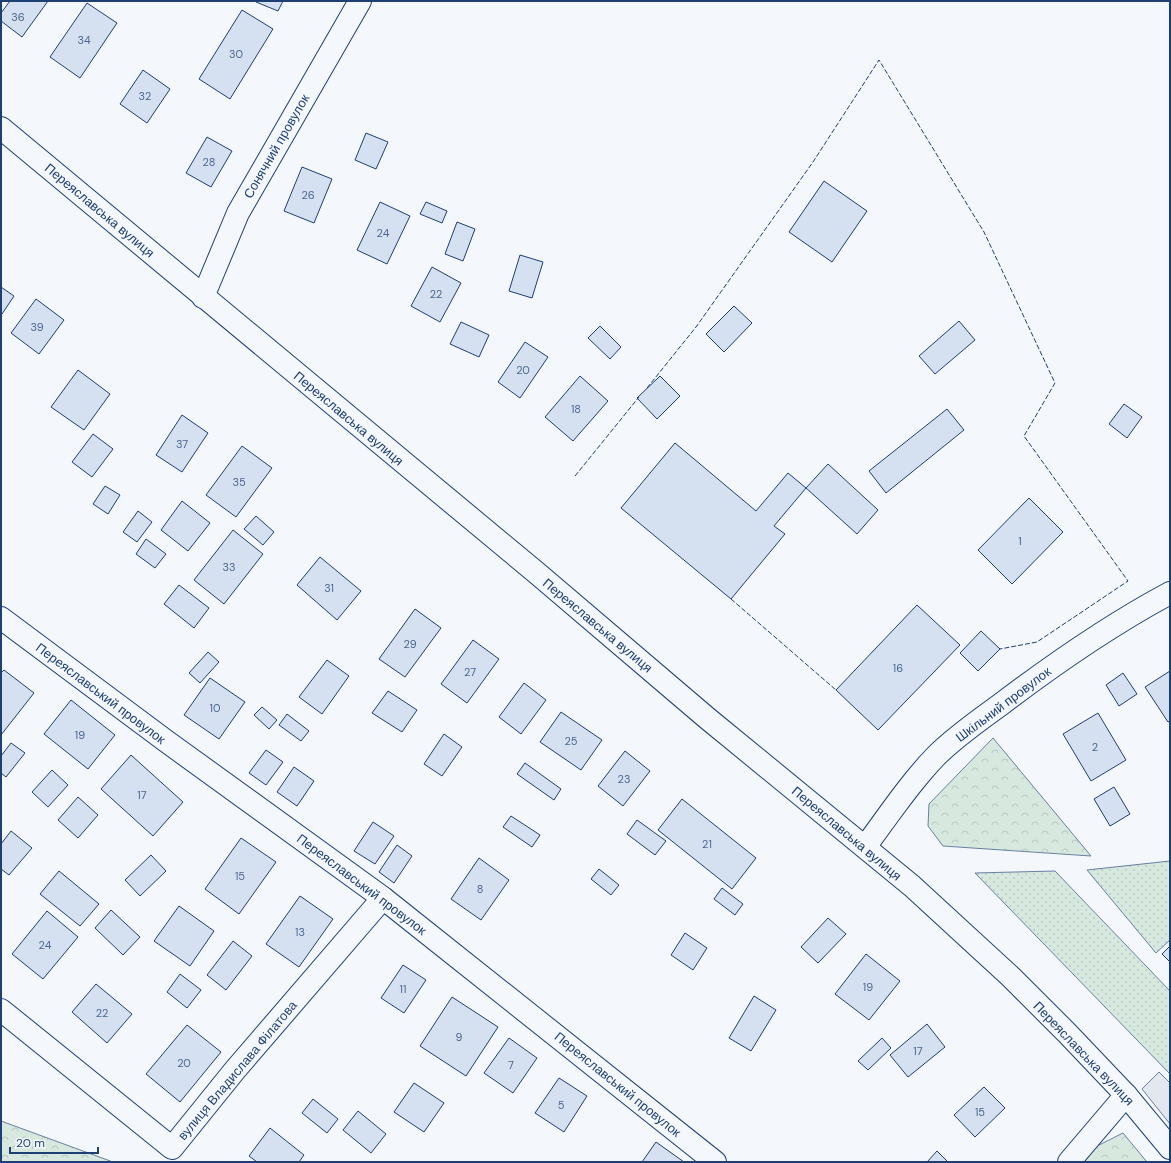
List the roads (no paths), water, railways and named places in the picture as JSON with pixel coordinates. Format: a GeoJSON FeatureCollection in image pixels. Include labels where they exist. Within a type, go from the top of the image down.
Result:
{"type":"FeatureCollection","features":[{"type":"Feature","properties":{"kind":"street","name":"Сонячний провулок"},"geometry":{"type":"LineString","coordinates":[[203,296],[238,213],[360,1]]}},
{"type":"Feature","properties":{"kind":"street","name":"Переяславська вулиця"},"geometry":{"type":"LineString","coordinates":[[1,128],[538,574],[713,723],[918,891],[1011,977],[1067,1033],[1126,1095],[1170,1148]]}},
{"type":"Feature","properties":{"kind":"street","name":"Шкільний провулок"},"geometry":{"type":"LineString","coordinates":[[865,847],[912,784],[938,755],[956,739],[1021,689],[1065,658],[1132,614],[1170,593]]}},
{"type":"Feature","properties":{"kind":"street","name":"Переяславський провулок"},"geometry":{"type":"LineString","coordinates":[[1,618],[166,741],[383,898],[715,1162]]}},
{"type":"Feature","properties":{"kind":"street","name":"вулиця Владислава Філатова"},"geometry":{"type":"LineString","coordinates":[[1,1010],[172,1148],[235,1070],[383,898]]}},
{"type":"Feature","properties":{"kind":"street"},"geometry":{"type":"LineString","coordinates":[[1069,1162],[1126,1095]]}}]}
